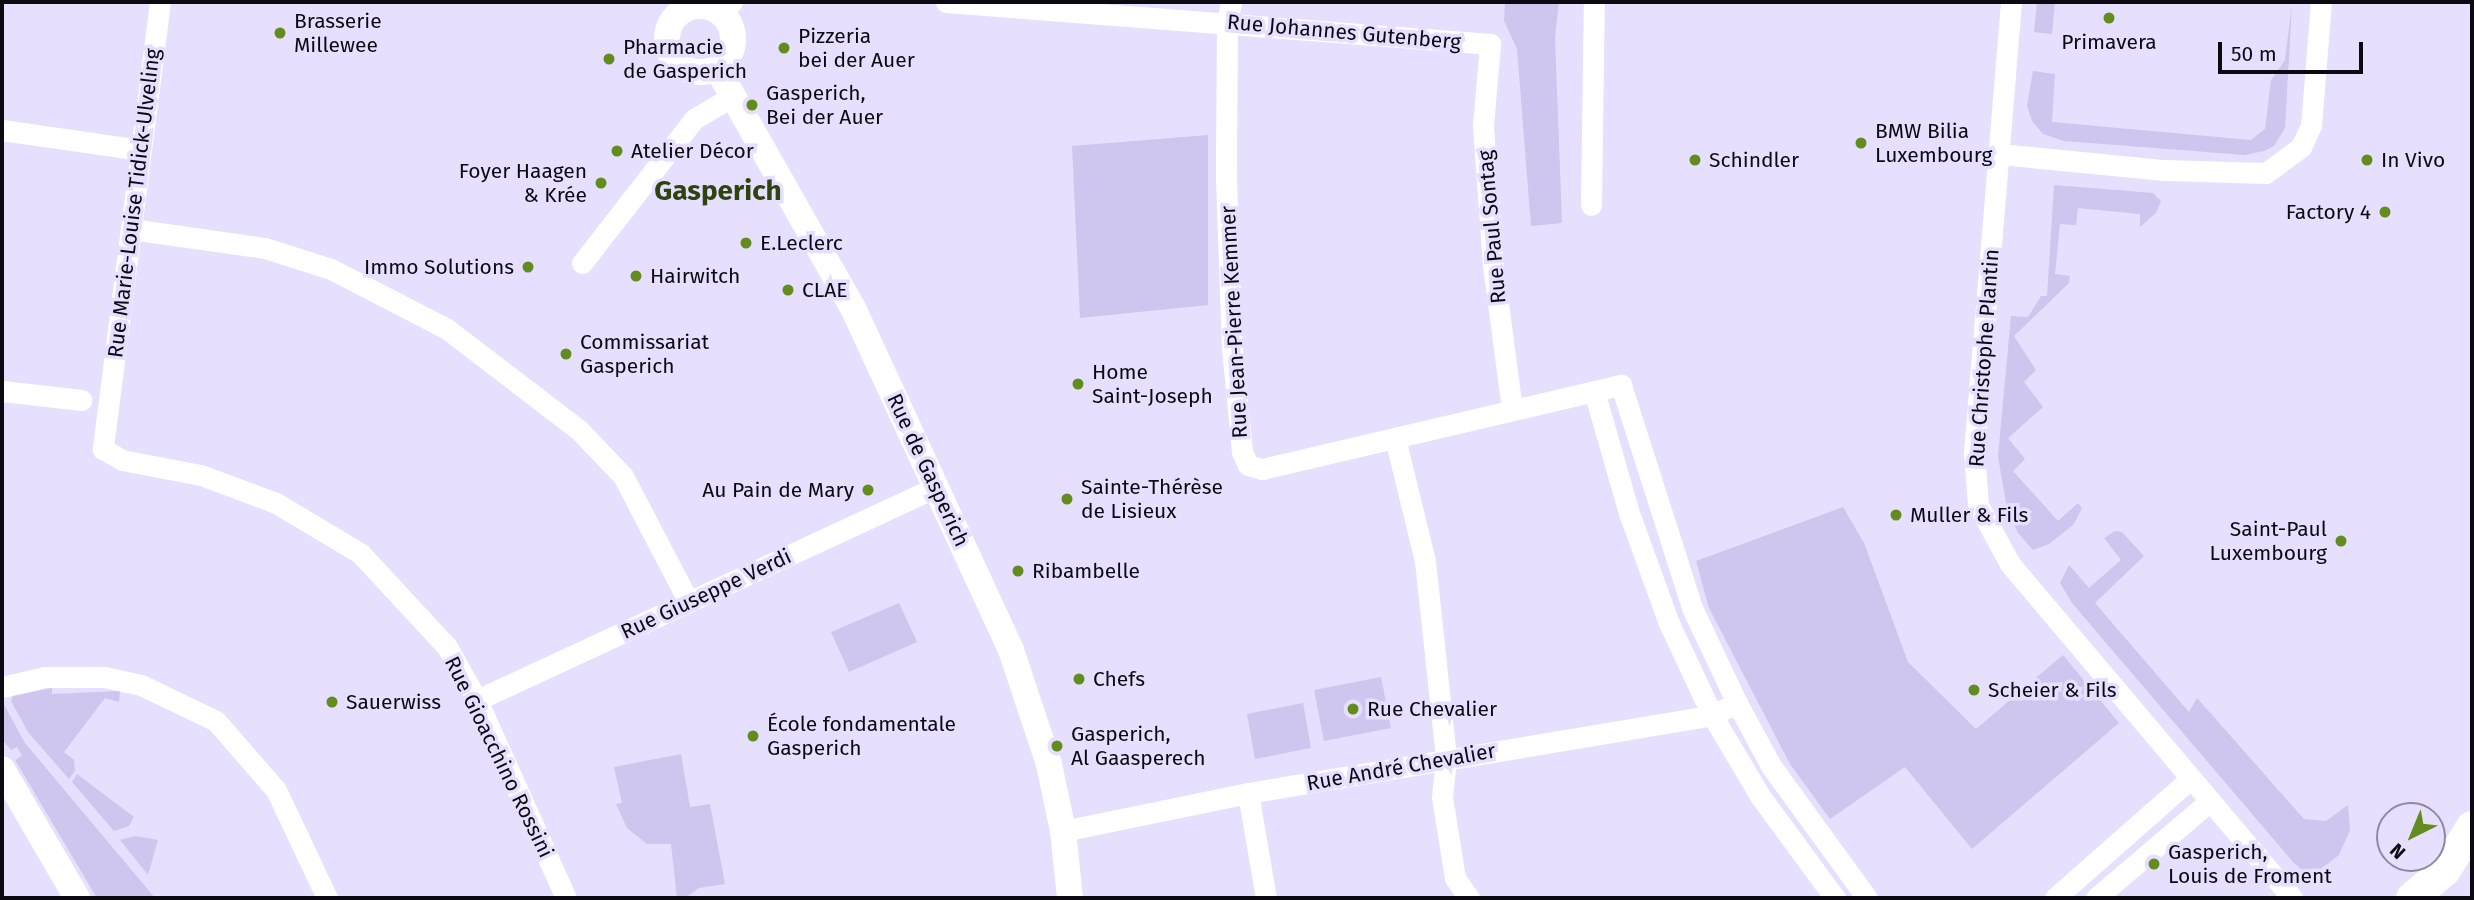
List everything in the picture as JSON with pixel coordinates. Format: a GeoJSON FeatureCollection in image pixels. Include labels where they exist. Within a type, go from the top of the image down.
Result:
{"type":"FeatureCollection","features":[{"type":"Feature","properties":{"kind":"main road"},"geometry":{"type":"LineString","coordinates":[[2412,898],[2459,866],[2472,827]]}},
{"type":"Feature","properties":{"kind":"street","name":"Rue Marie-Louise Tidick-Ulveling"},"geometry":{"type":"LineString","coordinates":[[109,404],[160,2]]}},
{"type":"Feature","properties":{"kind":"street","name":"Rue Johannes Gutenberg"},"geometry":{"type":"LineString","coordinates":[[946,2],[1229,12],[1490,44]]}},
{"type":"Feature","properties":{"kind":"street"},"geometry":{"type":"LineString","coordinates":[[1591,205],[1594,2]]}},
{"type":"Feature","properties":{"kind":"street","name":"Rue Christophe Plantin"},"geometry":{"type":"LineString","coordinates":[[2011,2],[1974,452],[1978,505],[2010,564],[2292,898]]}},
{"type":"Feature","properties":{"kind":"street"},"geometry":{"type":"LineString","coordinates":[[2000,155],[2164,170],[2266,173],[2301,147],[2311,126],[2321,2]]}},
{"type":"Feature","properties":{"kind":"street"},"geometry":{"type":"LineString","coordinates":[[694,6],[727,8],[733,36],[732,48],[717,68],[694,72],[674,59],[667,37],[670,9],[694,6]]}},
{"type":"Feature","properties":{"kind":"street","name":"Rue Jean-Pierre Kemmer"},"geometry":{"type":"LineString","coordinates":[[1229,12],[1232,348],[1242,452],[1248,465],[1262,469],[1599,390]]}},
{"type":"Feature","properties":{"kind":"street","name":"Rue Paul Sontag"},"geometry":{"type":"LineString","coordinates":[[1490,44],[1483,126],[1493,265],[1512,410]]}},
{"type":"Feature","properties":{"kind":"street","name":"Rue de Gasperich"},"geometry":{"type":"LineString","coordinates":[[717,68],[853,308],[1023,680],[1049,764],[1063,831],[1070,898]]}},
{"type":"Feature","properties":{"kind":"street"},"geometry":{"type":"LineString","coordinates":[[582,263],[694,119],[733,96]]}},
{"type":"Feature","properties":{"kind":"street"},"geometry":{"type":"LineString","coordinates":[[2,131],[141,150]]}},
{"type":"Feature","properties":{"kind":"street"},"geometry":{"type":"LineString","coordinates":[[131,229],[265,248],[331,269],[447,329],[579,430],[623,477],[689,602]]}},
{"type":"Feature","properties":{"kind":"street"},"geometry":{"type":"LineString","coordinates":[[1835,898],[1760,796],[1712,715],[1668,621],[1629,513],[1599,390],[1621,385],[1656,506],[1693,610],[1737,703],[1771,766],[1867,898]]}},
{"type":"Feature","properties":{"kind":"street"},"geometry":{"type":"LineString","coordinates":[[2,391],[81,400]]}},
{"type":"Feature","properties":{"kind":"street","name":"Rue Gioacchino Rossini"},"geometry":{"type":"LineString","coordinates":[[109,404],[103,449],[122,460],[201,475],[276,503],[360,553],[447,647],[477,700],[566,898]]}},
{"type":"Feature","properties":{"kind":"street"},"geometry":{"type":"LineString","coordinates":[[1395,438],[1425,561],[1446,759],[1442,797],[1455,878],[1469,898]]}},
{"type":"Feature","properties":{"kind":"street","name":"Rue Giuseppe Verdi"},"geometry":{"type":"LineString","coordinates":[[477,700],[936,487]]}},
{"type":"Feature","properties":{"kind":"street"},"geometry":{"type":"LineString","coordinates":[[1629,513],[1656,506]]}},
{"type":"Feature","properties":{"kind":"street"},"geometry":{"type":"LineString","coordinates":[[2,687],[45,677],[104,677],[141,685],[216,721],[276,790],[327,898]]}},
{"type":"Feature","properties":{"kind":"street","name":"Rue André Chevalier"},"geometry":{"type":"LineString","coordinates":[[1063,831],[1248,793],[1712,715],[1737,703]]}},
{"type":"Feature","properties":{"kind":"street"},"geometry":{"type":"LineString","coordinates":[[2,769],[78,898]]}},
{"type":"Feature","properties":{"kind":"street"},"geometry":{"type":"LineString","coordinates":[[2055,898],[2191,778]]}},
{"type":"Feature","properties":{"kind":"street"},"geometry":{"type":"LineString","coordinates":[[1248,793],[1266,898]]}},
{"type":"Feature","properties":{"kind":"street"},"geometry":{"type":"LineString","coordinates":[[2096,898],[2210,801]]}},
{"type":"Feature","properties":{"kind":"shaded area"},"geometry":{"type":"Polygon","coordinates":[[[1505,2],[1559,2],[1555,37],[1562,223],[1531,226],[1517,49],[1504,21],[1505,2]]]}},
{"type":"Feature","properties":{"kind":"shaded area"},"geometry":{"type":"Polygon","coordinates":[[[2037,2],[2055,2],[2052,34],[2034,32],[2037,2]]]}},
{"type":"Feature","properties":{"kind":"shaded area"},"geometry":{"type":"Polygon","coordinates":[[[2292,4],[2285,128],[2274,146],[2264,151],[2245,155],[2064,141],[2043,134],[2032,121],[2027,106],[2033,71],[2055,74],[2052,122],[2251,140],[2265,129],[2271,80],[2285,60],[2292,4]]]}},
{"type":"Feature","properties":{"kind":"shaded area"},"geometry":{"type":"Polygon","coordinates":[[[1208,135],[1208,305],[1080,318],[1072,146],[1208,135]]]}},
{"type":"Feature","properties":{"kind":"shaded area"},"geometry":{"type":"Polygon","coordinates":[[[2054,185],[2153,193],[2161,201],[2156,213],[2140,227],[2140,214],[2078,208],[2076,225],[2060,224],[2055,274],[2070,276],[2069,283],[2014,336],[2036,370],[2024,382],[2043,407],[2008,438],[2025,459],[2013,471],[2058,521],[2078,503],[2082,508],[2074,524],[2049,544],[2033,550],[2018,533],[2007,508],[1998,456],[2011,316],[2028,317],[2041,296],[2047,296],[2054,185]]]}},
{"type":"Feature","properties":{"kind":"shaded area"},"geometry":{"type":"Polygon","coordinates":[[[1843,507],[1864,543],[1908,662],[1976,729],[2063,655],[2119,723],[1972,849],[1905,767],[1830,819],[1790,764],[1709,608],[1696,561],[1843,507]]]}},
{"type":"Feature","properties":{"kind":"shaded area"},"geometry":{"type":"Polygon","coordinates":[[[2115,531],[2122,532],[2144,556],[2095,603],[2189,712],[2197,698],[2304,819],[2326,821],[2348,805],[2350,830],[2339,855],[2318,871],[2302,870],[2294,863],[2072,603],[2060,583],[2069,565],[2089,588],[2121,560],[2104,538],[2115,531]]]}},
{"type":"Feature","properties":{"kind":"shaded area"},"geometry":{"type":"Polygon","coordinates":[[[899,603],[917,642],[849,672],[831,632],[899,603]]]}},
{"type":"Feature","properties":{"kind":"shaded area","name":"Rue Chevalier"},"geometry":{"type":"Polygon","coordinates":[[[1381,677],[1391,728],[1324,741],[1314,690],[1381,677]]]}},
{"type":"Feature","properties":{"kind":"shaded area"},"geometry":{"type":"Polygon","coordinates":[[[52,688],[52,694],[120,691],[119,702],[105,698],[64,752],[74,760],[75,771],[69,779],[28,732],[11,701],[13,696],[52,688]]]}},
{"type":"Feature","properties":{"kind":"shaded area"},"geometry":{"type":"Polygon","coordinates":[[[2,701],[25,743],[155,898],[97,898],[15,760],[22,756],[17,747],[11,750],[2,739],[2,701]]]}},
{"type":"Feature","properties":{"kind":"shaded area","name":"Rue Chevalier"},"geometry":{"type":"Polygon","coordinates":[[[1303,703],[1311,748],[1255,759],[1247,714],[1303,703]]]}},
{"type":"Feature","properties":{"kind":"shaded area"},"geometry":{"type":"Polygon","coordinates":[[[681,754],[690,807],[710,804],[725,884],[699,888],[685,898],[677,898],[671,844],[647,844],[627,828],[616,804],[622,803],[614,767],[681,754]]]}},
{"type":"Feature","properties":{"kind":"shaded area"},"geometry":{"type":"Polygon","coordinates":[[[77,774],[134,817],[129,826],[114,831],[72,782],[77,774]]]}},
{"type":"Feature","properties":{"kind":"shaded area"},"geometry":{"type":"Polygon","coordinates":[[[135,836],[158,840],[148,875],[120,840],[135,836]]]}},
{"type":"Feature","properties":{"kind":"place","name":"Primavera"},"geometry":{"type":"Point","coordinates":[2109,18]}},
{"type":"Feature","properties":{"kind":"place","name":"Brasserie Millewee"},"geometry":{"type":"Point","coordinates":[280,33]}},
{"type":"Feature","properties":{"kind":"place","name":"Pizzeria bei der Auer"},"geometry":{"type":"Point","coordinates":[784,48]}},
{"type":"Feature","properties":{"kind":"place","name":"Pharmacie de Gasperich"},"geometry":{"type":"Point","coordinates":[609,59]}},
{"type":"Feature","properties":{"kind":"place","name":"Gasperich, Bei der Auer"},"geometry":{"type":"Point","coordinates":[752,105]}},
{"type":"Feature","properties":{"kind":"place","name":"BMW Bilia Luxembourg"},"geometry":{"type":"Point","coordinates":[1861,143]}},
{"type":"Feature","properties":{"kind":"place","name":"Atelier Décor"},"geometry":{"type":"Point","coordinates":[617,151]}},
{"type":"Feature","properties":{"kind":"place","name":"Schindler"},"geometry":{"type":"Point","coordinates":[1695,160]}},
{"type":"Feature","properties":{"kind":"place","name":"In Vivo"},"geometry":{"type":"Point","coordinates":[2367,160]}},
{"type":"Feature","properties":{"kind":"place","name":"Foyer Haagen & Krée"},"geometry":{"type":"Point","coordinates":[601,183]}},
{"type":"Feature","properties":{"kind":"place","name":"Factory 4"},"geometry":{"type":"Point","coordinates":[2385,212]}},
{"type":"Feature","properties":{"kind":"place","name":"E.Leclerc"},"geometry":{"type":"Point","coordinates":[746,243]}},
{"type":"Feature","properties":{"kind":"place","name":"Immo Solutions"},"geometry":{"type":"Point","coordinates":[528,267]}},
{"type":"Feature","properties":{"kind":"place","name":"Hairwitch"},"geometry":{"type":"Point","coordinates":[636,276]}},
{"type":"Feature","properties":{"kind":"place","name":"CLAE"},"geometry":{"type":"Point","coordinates":[788,290]}},
{"type":"Feature","properties":{"kind":"place","name":"Commissariat Gasperich"},"geometry":{"type":"Point","coordinates":[566,354]}},
{"type":"Feature","properties":{"kind":"place","name":"Home Saint-Joseph"},"geometry":{"type":"Point","coordinates":[1078,384]}},
{"type":"Feature","properties":{"kind":"place","name":"Au Pain de Mary"},"geometry":{"type":"Point","coordinates":[868,490]}},
{"type":"Feature","properties":{"kind":"place","name":"Sainte-Thérèse de Lisieux"},"geometry":{"type":"Point","coordinates":[1067,499]}},
{"type":"Feature","properties":{"kind":"place","name":"Muller & Fils"},"geometry":{"type":"Point","coordinates":[1896,515]}},
{"type":"Feature","properties":{"kind":"place","name":"Saint-Paul Luxembourg"},"geometry":{"type":"Point","coordinates":[2341,541]}},
{"type":"Feature","properties":{"kind":"place","name":"Ribambelle"},"geometry":{"type":"Point","coordinates":[1018,571]}},
{"type":"Feature","properties":{"kind":"place","name":"Chefs"},"geometry":{"type":"Point","coordinates":[1079,679]}},
{"type":"Feature","properties":{"kind":"place","name":"Scheier & Fils"},"geometry":{"type":"Point","coordinates":[1974,690]}},
{"type":"Feature","properties":{"kind":"place","name":"Sauerwiss"},"geometry":{"type":"Point","coordinates":[332,702]}},
{"type":"Feature","properties":{"kind":"place","name":"Rue Chevalier"},"geometry":{"type":"Point","coordinates":[1353,709]}},
{"type":"Feature","properties":{"kind":"place","name":"École fondamentale Gasperich"},"geometry":{"type":"Point","coordinates":[753,736]}},
{"type":"Feature","properties":{"kind":"place","name":"Gasperich, Al Gaasperech"},"geometry":{"type":"Point","coordinates":[1057,746]}},
{"type":"Feature","properties":{"kind":"place","name":"Gasperich, Louis de Froment"},"geometry":{"type":"Point","coordinates":[2154,864]}},
{"type":"Feature","properties":{"kind":"district","name":"Gasperich"},"geometry":{"type":"Point","coordinates":[718,191]}}]}
